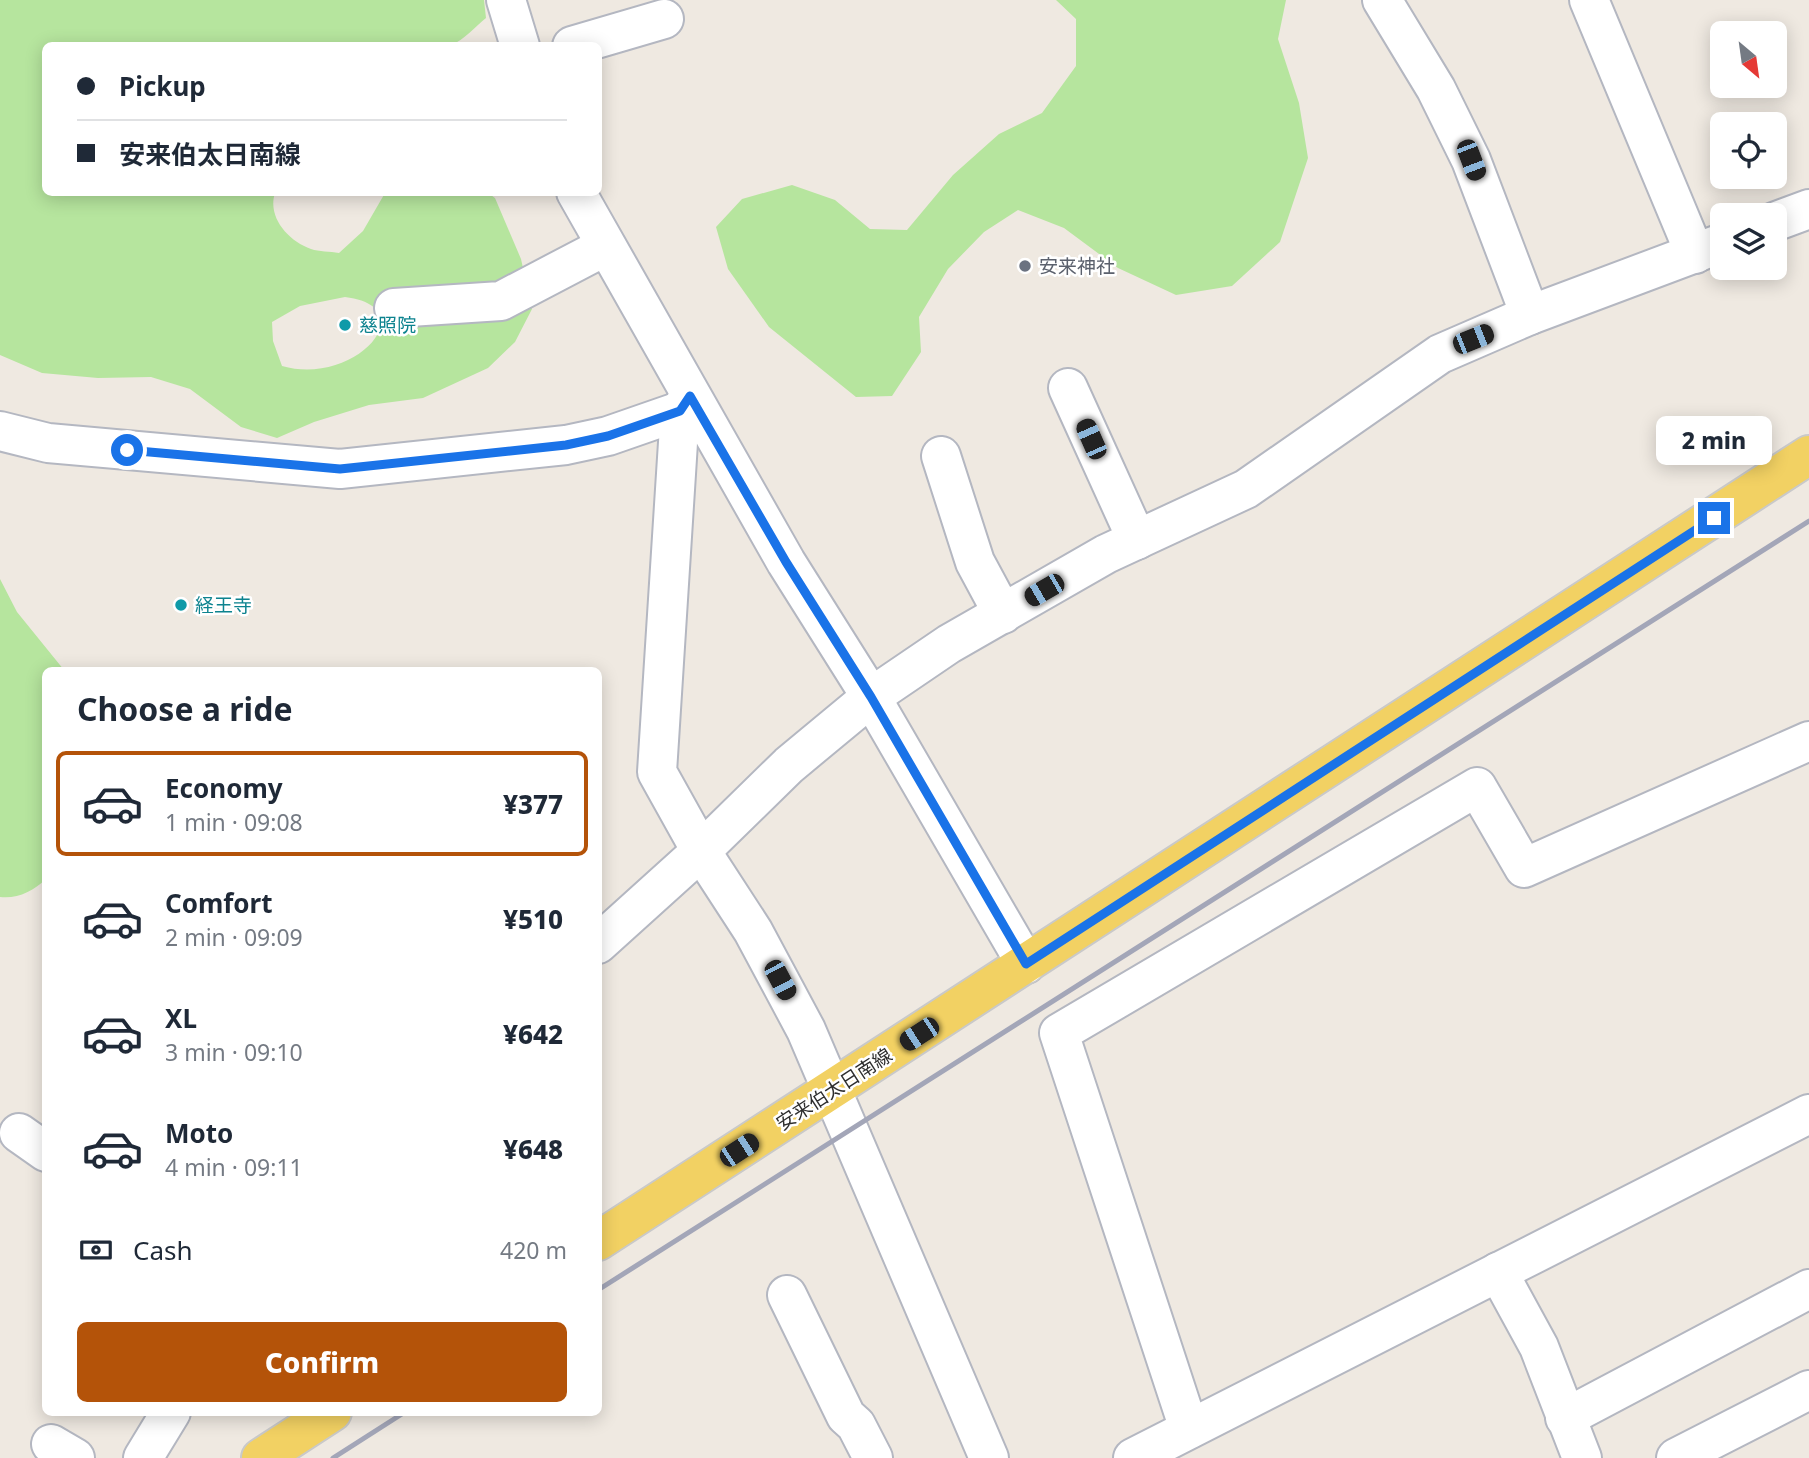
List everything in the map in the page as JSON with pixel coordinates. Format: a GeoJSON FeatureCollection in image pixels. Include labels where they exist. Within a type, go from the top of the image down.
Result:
{"type":"FeatureCollection","features":[{"type":"Feature","properties":{"kind":"main road","name":"安来伯太日南線"},"geometry":{"type":"LineString","coordinates":[[602,1238],[1809,455]]}},
{"type":"Feature","properties":{"kind":"main road"},"geometry":{"type":"LineString","coordinates":[[261,1458],[326,1416]]}},
{"type":"Feature","properties":{"kind":"street"},"geometry":{"type":"LineString","coordinates":[[506,0],[519,42]]}},
{"type":"Feature","properties":{"kind":"street"},"geometry":{"type":"LineString","coordinates":[[1382,0],[1436,89],[1471,160],[1530,315]]}},
{"type":"Feature","properties":{"kind":"street"},"geometry":{"type":"LineString","coordinates":[[602,940],[701,851],[789,765],[871,697],[949,644],[1106,554],[1247,489],[1440,354],[1530,315],[1709,248],[1589,0]]}},
{"type":"Feature","properties":{"kind":"street"},"geometry":{"type":"LineString","coordinates":[[586,42],[664,19]]}},
{"type":"Feature","properties":{"kind":"street"},"geometry":{"type":"LineString","coordinates":[[578,196],[685,404],[871,697],[1026,964]]}},
{"type":"Feature","properties":{"kind":"street"},"geometry":{"type":"LineString","coordinates":[[1787,217],[1809,209]]}},
{"type":"Feature","properties":{"kind":"street"},"geometry":{"type":"LineString","coordinates":[[394,308],[501,301],[606,246]]}},
{"type":"Feature","properties":{"kind":"street"},"geometry":{"type":"LineString","coordinates":[[1068,388],[1137,540]]}},
{"type":"Feature","properties":{"kind":"street"},"geometry":{"type":"LineString","coordinates":[[0,431],[48,443],[340,469],[566,445],[608,436],[685,404]]}},
{"type":"Feature","properties":{"kind":"street"},"geometry":{"type":"LineString","coordinates":[[685,404],[657,772],[701,851],[753,931],[806,1030],[989,1458]]}},
{"type":"Feature","properties":{"kind":"street"},"geometry":{"type":"LineString","coordinates":[[941,456],[975,562],[1003,614]]}},
{"type":"Feature","properties":{"kind":"street"},"geometry":{"type":"LineString","coordinates":[[1189,1429],[1059,1033],[1477,787],[1524,868],[1809,741]]}},
{"type":"Feature","properties":{"kind":"street"},"geometry":{"type":"LineString","coordinates":[[1133,1458],[1809,1114]]}},
{"type":"Feature","properties":{"kind":"street"},"geometry":{"type":"LineString","coordinates":[[1498,1272],[1539,1347],[1582,1458]]}},
{"type":"Feature","properties":{"kind":"street"},"geometry":{"type":"LineString","coordinates":[[1565,1418],[1809,1289]]}},
{"type":"Feature","properties":{"kind":"street"},"geometry":{"type":"LineString","coordinates":[[787,1295],[846,1416],[856,1425],[873,1458]]}},
{"type":"Feature","properties":{"kind":"street"},"geometry":{"type":"LineString","coordinates":[[1676,1458],[1809,1390]]}},
{"type":"Feature","properties":{"kind":"street"},"geometry":{"type":"LineString","coordinates":[[143,1458],[169,1416]]}},
{"type":"Feature","properties":{"kind":"green space"},"geometry":{"type":"Polygon","coordinates":[[[0,0],[484,0],[486,18],[456,42],[42,42],[42,196],[274,196],[274,211],[287,234],[311,249],[339,253],[363,231],[383,196],[492,196],[521,259],[532,309],[515,342],[488,368],[423,398],[369,405],[314,422],[277,438],[241,427],[190,389],[151,377],[98,378],[42,373],[0,355],[0,0]],[[345,297],[300,306],[272,322],[273,341],[282,366],[309,369],[334,365],[355,356],[371,343],[380,329],[380,315],[369,304],[345,297]]]}},
{"type":"Feature","properties":{"kind":"green space"},"geometry":{"type":"Polygon","coordinates":[[[1056,0],[1286,0],[1278,39],[1299,103],[1308,158],[1280,242],[1232,286],[1176,295],[1118,268],[1064,228],[1018,210],[984,232],[948,269],[919,317],[921,352],[892,396],[856,397],[769,327],[728,269],[716,227],[742,199],[792,185],[835,200],[870,229],[907,230],[953,175],[999,134],[1042,113],[1076,66],[1076,19],[1056,0]]]}},
{"type":"Feature","properties":{"kind":"green space"},"geometry":{"type":"Polygon","coordinates":[[[0,579],[17,612],[62,667],[42,667],[42,882],[25,893],[0,897],[0,579]]]}},
{"type":"Feature","properties":{"kind":"railway"},"geometry":{"type":"LineString","coordinates":[[602,1287],[1809,521]]}},
{"type":"Feature","properties":{"kind":"railway"},"geometry":{"type":"LineString","coordinates":[[333,1458],[399,1416]]}},
{"type":"Feature","properties":{"kind":"place","name":"安来神社"},"geometry":{"type":"Point","coordinates":[1025,266]}},
{"type":"Feature","properties":{"kind":"place","name":"慈照院"},"geometry":{"type":"Point","coordinates":[345,325]}},
{"type":"Feature","properties":{"kind":"place","name":"経王寺"},"geometry":{"type":"Point","coordinates":[181,605]}},
{"type":"Feature","properties":{"kind":"route"},"geometry":{"type":"LineString","coordinates":[[127,450],[340,469],[566,445],[608,436],[680,411],[690,396],[786,562],[871,697],[1026,964],[1714,518]]}}]}
